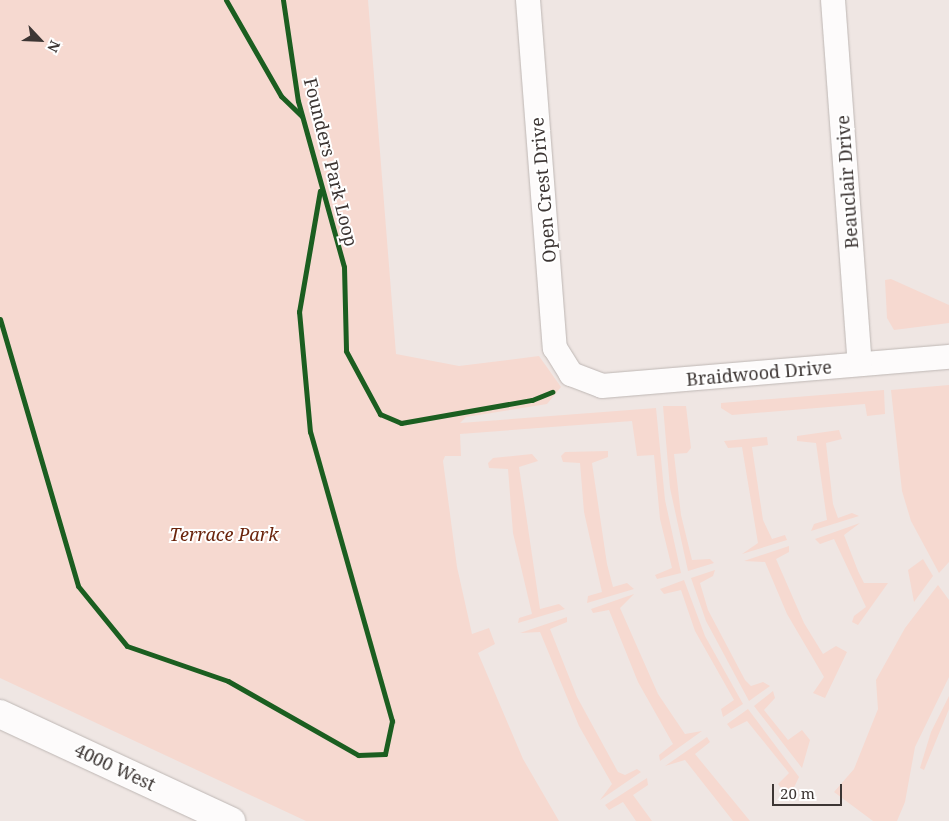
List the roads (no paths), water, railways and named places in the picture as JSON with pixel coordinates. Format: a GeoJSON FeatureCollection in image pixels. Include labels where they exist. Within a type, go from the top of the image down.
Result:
{"type":"FeatureCollection","features":[{"type":"Feature","properties":{"kind":"main road","name":"4000 West"},"geometry":{"type":"LineString","coordinates":[[0,714],[231,821]]}},
{"type":"Feature","properties":{"kind":"street","name":"Open Crest Drive"},"geometry":{"type":"LineString","coordinates":[[528,0],[555,348],[571,374]]}},
{"type":"Feature","properties":{"kind":"street","name":"Beauclair Drive"},"geometry":{"type":"LineString","coordinates":[[833,0],[860,364]]}},
{"type":"Feature","properties":{"kind":"street","name":"Braidwood Drive"},"geometry":{"type":"LineString","coordinates":[[571,374],[602,386],[949,357]]}},
{"type":"Feature","properties":{"kind":"park label","name":"Terrace Park"},"geometry":{"type":"Point","coordinates":[224,534]}}]}
